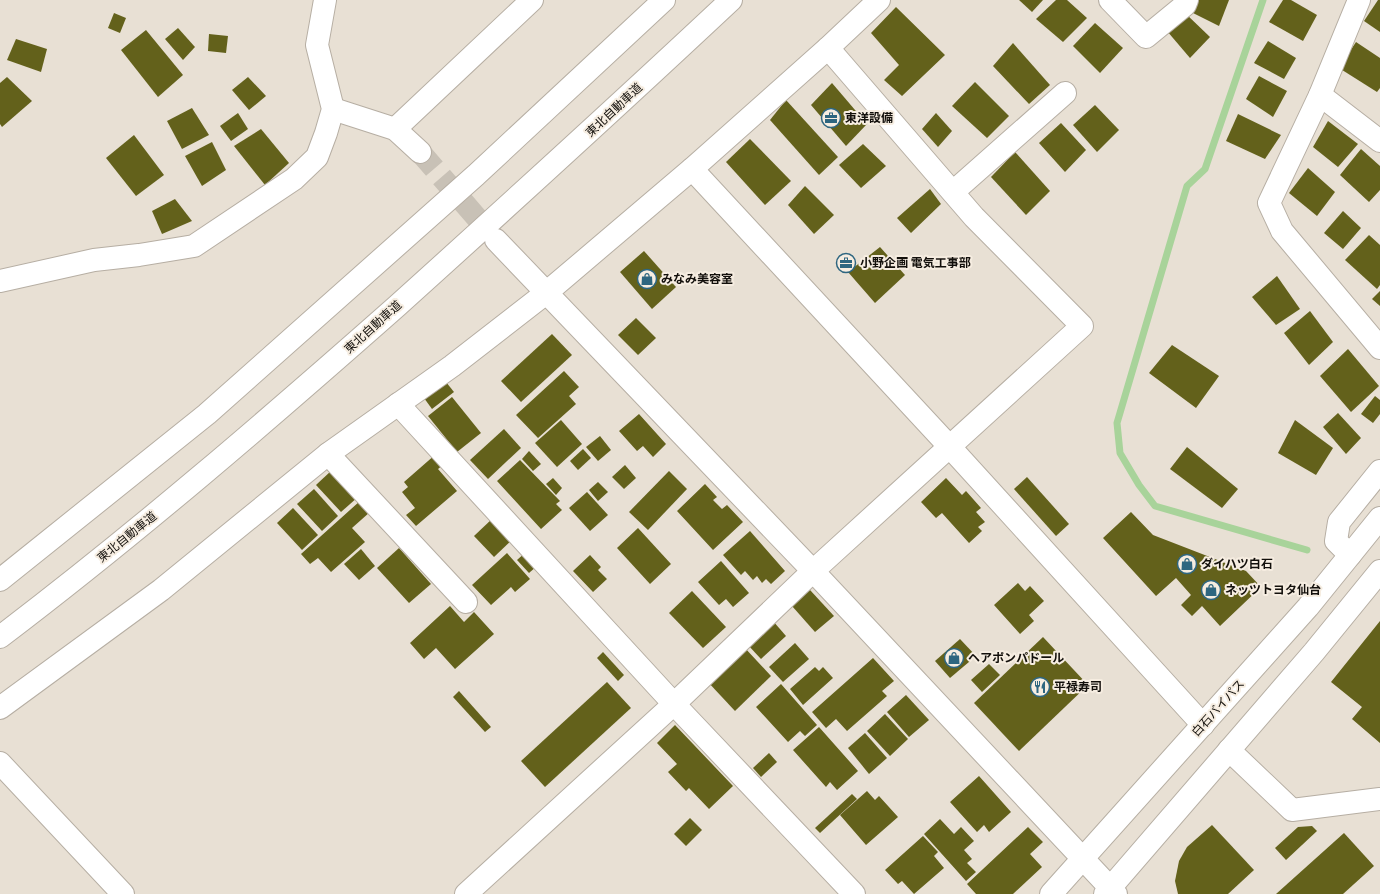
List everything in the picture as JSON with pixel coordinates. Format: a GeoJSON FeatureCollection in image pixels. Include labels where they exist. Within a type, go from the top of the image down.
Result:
{"type":"FeatureCollection","features":[{"type":"Feature","properties":{"kind":"main road"},"geometry":{"type":"LineString","coordinates":[[0,281],[94,260],[139,255],[194,246],[294,179],[317,157],[333,109],[316,45],[325,0]]}},
{"type":"Feature","properties":{"kind":"main road"},"geometry":{"type":"LineString","coordinates":[[395,129],[532,0]]}},
{"type":"Feature","properties":{"kind":"main road"},"geometry":{"type":"LineString","coordinates":[[0,580],[207,414],[476,175],[664,0]]}},
{"type":"Feature","properties":{"kind":"main road","name":"東北自動車道"},"geometry":{"type":"LineString","coordinates":[[0,637],[71,583],[217,463],[332,363],[581,140],[732,0]]}},
{"type":"Feature","properties":{"kind":"main road"},"geometry":{"type":"LineString","coordinates":[[0,708],[161,590],[328,454],[452,366],[546,293],[692,169],[828,48],[879,0]]}},
{"type":"Feature","properties":{"kind":"main road"},"geometry":{"type":"LineString","coordinates":[[1110,0],[1146,37],[1185,5],[1187,0]]}},
{"type":"Feature","properties":{"kind":"main road"},"geometry":{"type":"LineString","coordinates":[[1359,0],[1320,95],[1269,203],[1282,231],[1380,348]]}},
{"type":"Feature","properties":{"kind":"main road"},"geometry":{"type":"LineString","coordinates":[[466,894],[674,704],[813,571],[1082,326],[974,217],[954,192],[828,48]]}},
{"type":"Feature","properties":{"kind":"main road"},"geometry":{"type":"LineString","coordinates":[[954,192],[1065,93]]}},
{"type":"Feature","properties":{"kind":"main road"},"geometry":{"type":"LineString","coordinates":[[1320,95],[1380,141]]}},
{"type":"Feature","properties":{"kind":"main road"},"geometry":{"type":"LineString","coordinates":[[333,109],[395,129],[420,152]]}},
{"type":"Feature","properties":{"kind":"main road"},"geometry":{"type":"LineString","coordinates":[[692,169],[949,446],[1203,725]]}},
{"type":"Feature","properties":{"kind":"main road"},"geometry":{"type":"LineString","coordinates":[[496,240],[813,571],[1083,859],[1111,892],[1228,750],[1314,652],[1380,571]]}},
{"type":"Feature","properties":{"kind":"main road"},"geometry":{"type":"LineString","coordinates":[[398,404],[674,704],[854,894]]}},
{"type":"Feature","properties":{"kind":"main road"},"geometry":{"type":"LineString","coordinates":[[328,454],[466,602]]}},
{"type":"Feature","properties":{"kind":"main road"},"geometry":{"type":"LineString","coordinates":[[1350,554],[1336,541],[1339,522],[1380,471]]}},
{"type":"Feature","properties":{"kind":"main road","name":"白石バイパス"},"geometry":{"type":"LineString","coordinates":[[1051,894],[1308,607],[1380,518]]}},
{"type":"Feature","properties":{"kind":"main road"},"geometry":{"type":"LineString","coordinates":[[1228,750],[1292,810],[1380,800]]}},
{"type":"Feature","properties":{"kind":"main road"},"geometry":{"type":"LineString","coordinates":[[0,763],[123,894]]}},
{"type":"Feature","properties":{"kind":"building"},"geometry":{"type":"Polygon","coordinates":[[[1019,0],[1043,0],[1032,12],[1019,0]]]}},
{"type":"Feature","properties":{"kind":"building"},"geometry":{"type":"Polygon","coordinates":[[[1056,0],[1067,0],[1087,18],[1063,42],[1036,19],[1056,0]]]}},
{"type":"Feature","properties":{"kind":"building"},"geometry":{"type":"Polygon","coordinates":[[[1199,0],[1229,0],[1219,26],[1193,13],[1199,0]]]}},
{"type":"Feature","properties":{"kind":"building"},"geometry":{"type":"Polygon","coordinates":[[[1283,0],[1291,0],[1317,15],[1303,41],[1269,22],[1283,0]]]}},
{"type":"Feature","properties":{"kind":"building"},"geometry":{"type":"Polygon","coordinates":[[[1378,0],[1380,0],[1380,32],[1364,21],[1378,0]]]}},
{"type":"Feature","properties":{"kind":"building"},"geometry":{"type":"Polygon","coordinates":[[[896,7],[945,55],[902,96],[884,80],[899,65],[871,33],[896,7]]]}},
{"type":"Feature","properties":{"kind":"building"},"geometry":{"type":"Polygon","coordinates":[[[114,13],[126,18],[120,33],[108,28],[114,13]]]}},
{"type":"Feature","properties":{"kind":"building"},"geometry":{"type":"Polygon","coordinates":[[[1185,13],[1210,37],[1190,58],[1167,31],[1185,13]]]}},
{"type":"Feature","properties":{"kind":"building"},"geometry":{"type":"Polygon","coordinates":[[[1095,23],[1123,48],[1100,73],[1073,46],[1095,23]]]}},
{"type":"Feature","properties":{"kind":"building"},"geometry":{"type":"Polygon","coordinates":[[[178,28],[195,47],[183,60],[165,39],[178,28]]]}},
{"type":"Feature","properties":{"kind":"building"},"geometry":{"type":"Polygon","coordinates":[[[146,30],[183,75],[158,97],[121,50],[146,30]]]}},
{"type":"Feature","properties":{"kind":"building"},"geometry":{"type":"Polygon","coordinates":[[[209,34],[228,36],[226,53],[208,51],[209,34]]]}},
{"type":"Feature","properties":{"kind":"building"},"geometry":{"type":"Polygon","coordinates":[[[16,39],[47,49],[41,72],[7,60],[16,39]]]}},
{"type":"Feature","properties":{"kind":"building"},"geometry":{"type":"Polygon","coordinates":[[[1268,41],[1296,58],[1284,79],[1254,63],[1268,41]]]}},
{"type":"Feature","properties":{"kind":"building"},"geometry":{"type":"Polygon","coordinates":[[[1356,42],[1380,58],[1380,88],[1377,92],[1339,68],[1356,42]]]}},
{"type":"Feature","properties":{"kind":"building"},"geometry":{"type":"Polygon","coordinates":[[[1013,43],[1050,85],[1029,104],[993,66],[1013,43]]]}},
{"type":"Feature","properties":{"kind":"building"},"geometry":{"type":"Polygon","coordinates":[[[1259,76],[1287,91],[1273,117],[1246,99],[1259,76]]]}},
{"type":"Feature","properties":{"kind":"building"},"geometry":{"type":"Polygon","coordinates":[[[7,77],[32,101],[2,127],[0,124],[0,83],[7,77]]]}},
{"type":"Feature","properties":{"kind":"building"},"geometry":{"type":"Polygon","coordinates":[[[248,77],[266,96],[249,110],[232,90],[248,77]]]}},
{"type":"Feature","properties":{"kind":"building"},"geometry":{"type":"Polygon","coordinates":[[[975,82],[1009,116],[987,138],[952,106],[975,82]]]}},
{"type":"Feature","properties":{"kind":"building"},"geometry":{"type":"Polygon","coordinates":[[[832,83],[867,124],[846,146],[811,105],[832,83]]]}},
{"type":"Feature","properties":{"kind":"building"},"geometry":{"type":"Polygon","coordinates":[[[786,100],[838,157],[819,175],[770,120],[786,100]]]}},
{"type":"Feature","properties":{"kind":"building"},"geometry":{"type":"Polygon","coordinates":[[[1095,105],[1119,130],[1097,152],[1073,125],[1095,105]]]}},
{"type":"Feature","properties":{"kind":"building"},"geometry":{"type":"Polygon","coordinates":[[[192,108],[209,135],[182,149],[167,121],[192,108]]]}},
{"type":"Feature","properties":{"kind":"building"},"geometry":{"type":"Polygon","coordinates":[[[238,113],[248,129],[231,141],[220,126],[238,113]]]}},
{"type":"Feature","properties":{"kind":"building"},"geometry":{"type":"Polygon","coordinates":[[[936,113],[952,131],[938,147],[922,129],[936,113]]]}},
{"type":"Feature","properties":{"kind":"building"},"geometry":{"type":"Polygon","coordinates":[[[1238,114],[1281,135],[1265,159],[1226,141],[1238,114]]]}},
{"type":"Feature","properties":{"kind":"building"},"geometry":{"type":"Polygon","coordinates":[[[1328,121],[1358,144],[1338,167],[1313,147],[1328,121]]]}},
{"type":"Feature","properties":{"kind":"building"},"geometry":{"type":"Polygon","coordinates":[[[1061,123],[1086,150],[1065,172],[1039,143],[1061,123]]]}},
{"type":"Feature","properties":{"kind":"building"},"geometry":{"type":"Polygon","coordinates":[[[261,129],[289,163],[265,185],[234,146],[261,129]]]}},
{"type":"Feature","properties":{"kind":"building"},"geometry":{"type":"Polygon","coordinates":[[[134,135],[164,175],[136,196],[106,158],[134,135]]]}},
{"type":"Feature","properties":{"kind":"building"},"geometry":{"type":"Polygon","coordinates":[[[750,139],[791,181],[765,205],[726,162],[750,139]]]}},
{"type":"Feature","properties":{"kind":"building"},"geometry":{"type":"Polygon","coordinates":[[[212,142],[226,170],[202,186],[185,156],[212,142]]]}},
{"type":"Feature","properties":{"kind":"building"},"geometry":{"type":"Polygon","coordinates":[[[863,144],[886,166],[861,188],[839,165],[863,144]]]}},
{"type":"Feature","properties":{"kind":"building"},"geometry":{"type":"Polygon","coordinates":[[[1361,149],[1380,166],[1380,190],[1369,202],[1340,175],[1361,149]]]}},
{"type":"Feature","properties":{"kind":"building"},"geometry":{"type":"Polygon","coordinates":[[[1015,152],[1050,191],[1026,215],[991,177],[1015,152]]]}},
{"type":"Feature","properties":{"kind":"building"},"geometry":{"type":"Polygon","coordinates":[[[1308,168],[1335,192],[1317,216],[1289,193],[1308,168]]]}},
{"type":"Feature","properties":{"kind":"building"},"geometry":{"type":"Polygon","coordinates":[[[805,186],[834,215],[814,234],[788,205],[805,186]]]}},
{"type":"Feature","properties":{"kind":"building"},"geometry":{"type":"Polygon","coordinates":[[[930,189],[941,204],[911,233],[897,218],[930,189]]]}},
{"type":"Feature","properties":{"kind":"building"},"geometry":{"type":"Polygon","coordinates":[[[175,199],[192,221],[162,234],[152,211],[175,199]]]}},
{"type":"Feature","properties":{"kind":"building"},"geometry":{"type":"Polygon","coordinates":[[[1343,211],[1361,228],[1343,249],[1324,233],[1343,211]]]}},
{"type":"Feature","properties":{"kind":"building"},"geometry":{"type":"Polygon","coordinates":[[[1369,235],[1380,245],[1380,285],[1377,289],[1345,260],[1369,235]]]}},
{"type":"Feature","properties":{"kind":"building"},"geometry":{"type":"Polygon","coordinates":[[[880,247],[905,275],[875,303],[848,272],[880,247]]]}},
{"type":"Feature","properties":{"kind":"building"},"geometry":{"type":"Polygon","coordinates":[[[644,251],[676,287],[652,309],[620,272],[644,251]]]}},
{"type":"Feature","properties":{"kind":"building"},"geometry":{"type":"Polygon","coordinates":[[[1277,276],[1300,309],[1276,325],[1252,297],[1277,276]]]}},
{"type":"Feature","properties":{"kind":"building"},"geometry":{"type":"Polygon","coordinates":[[[1380,291],[1380,306],[1372,299],[1380,291]]]}},
{"type":"Feature","properties":{"kind":"building"},"geometry":{"type":"Polygon","coordinates":[[[1310,311],[1333,342],[1309,365],[1284,333],[1310,311]]]}},
{"type":"Feature","properties":{"kind":"building"},"geometry":{"type":"Polygon","coordinates":[[[636,318],[656,338],[638,355],[618,335],[636,318]]]}},
{"type":"Feature","properties":{"kind":"building"},"geometry":{"type":"Polygon","coordinates":[[[552,334],[572,355],[521,402],[501,381],[552,334]]]}},
{"type":"Feature","properties":{"kind":"building"},"geometry":{"type":"Polygon","coordinates":[[[1172,345],[1219,376],[1196,408],[1149,373],[1172,345]]]}},
{"type":"Feature","properties":{"kind":"building"},"geometry":{"type":"Polygon","coordinates":[[[1348,349],[1379,386],[1351,412],[1320,376],[1348,349]]]}},
{"type":"Feature","properties":{"kind":"building"},"geometry":{"type":"Polygon","coordinates":[[[564,371],[579,387],[569,396],[576,404],[538,438],[516,415],[564,371]]]}},
{"type":"Feature","properties":{"kind":"building"},"geometry":{"type":"Polygon","coordinates":[[[446,382],[454,392],[432,409],[424,398],[446,382]]]}},
{"type":"Feature","properties":{"kind":"building"},"geometry":{"type":"Polygon","coordinates":[[[1375,396],[1380,400],[1380,414],[1373,423],[1361,414],[1375,396]]]}},
{"type":"Feature","properties":{"kind":"building"},"geometry":{"type":"Polygon","coordinates":[[[452,397],[481,433],[457,452],[428,416],[452,397]]]}},
{"type":"Feature","properties":{"kind":"building"},"geometry":{"type":"Polygon","coordinates":[[[1338,413],[1361,438],[1346,454],[1323,427],[1338,413]]]}},
{"type":"Feature","properties":{"kind":"building"},"geometry":{"type":"Polygon","coordinates":[[[639,414],[666,444],[653,457],[643,446],[637,451],[619,431],[639,414]]]}},
{"type":"Feature","properties":{"kind":"building"},"geometry":{"type":"Polygon","coordinates":[[[561,420],[582,444],[557,467],[535,443],[561,420]]]}},
{"type":"Feature","properties":{"kind":"building"},"geometry":{"type":"Polygon","coordinates":[[[1295,420],[1333,448],[1316,475],[1278,453],[1295,420]]]}},
{"type":"Feature","properties":{"kind":"building"},"geometry":{"type":"Polygon","coordinates":[[[504,429],[521,448],[488,479],[470,460],[504,429]]]}},
{"type":"Feature","properties":{"kind":"building"},"geometry":{"type":"Polygon","coordinates":[[[600,436],[611,450],[598,461],[586,447],[600,436]]]}},
{"type":"Feature","properties":{"kind":"building"},"geometry":{"type":"Polygon","coordinates":[[[1187,447],[1238,489],[1222,508],[1170,469],[1187,447]]]}},
{"type":"Feature","properties":{"kind":"building"},"geometry":{"type":"Polygon","coordinates":[[[583,449],[591,458],[578,470],[570,461],[583,449]]]}},
{"type":"Feature","properties":{"kind":"building"},"geometry":{"type":"Polygon","coordinates":[[[529,451],[541,464],[533,471],[522,459],[529,451]]]}},
{"type":"Feature","properties":{"kind":"building"},"geometry":{"type":"Polygon","coordinates":[[[436,454],[444,464],[438,469],[457,491],[416,526],[406,515],[415,508],[402,492],[408,487],[404,482],[436,454]]]}},
{"type":"Feature","properties":{"kind":"building"},"geometry":{"type":"Polygon","coordinates":[[[520,460],[560,501],[556,504],[562,510],[541,529],[497,481],[520,460]]]}},
{"type":"Feature","properties":{"kind":"building"},"geometry":{"type":"Polygon","coordinates":[[[625,465],[636,478],[624,489],[612,477],[625,465]]]}},
{"type":"Feature","properties":{"kind":"building"},"geometry":{"type":"Polygon","coordinates":[[[332,470],[358,497],[341,512],[316,485],[332,470]]]}},
{"type":"Feature","properties":{"kind":"building"},"geometry":{"type":"Polygon","coordinates":[[[669,471],[687,489],[648,530],[629,512],[669,471]]]}},
{"type":"Feature","properties":{"kind":"building"},"geometry":{"type":"Polygon","coordinates":[[[1027,477],[1069,524],[1056,536],[1014,489],[1027,477]]]}},
{"type":"Feature","properties":{"kind":"building"},"geometry":{"type":"Polygon","coordinates":[[[553,478],[562,488],[556,495],[546,484],[553,478]]]}},
{"type":"Feature","properties":{"kind":"building"},"geometry":{"type":"Polygon","coordinates":[[[946,478],[962,495],[966,491],[981,508],[976,512],[985,522],[978,527],[982,531],[969,543],[942,513],[936,518],[921,502],[946,478]]]}},
{"type":"Feature","properties":{"kind":"building"},"geometry":{"type":"Polygon","coordinates":[[[598,482],[608,492],[598,501],[589,490],[598,482]]]}},
{"type":"Feature","properties":{"kind":"building"},"geometry":{"type":"Polygon","coordinates":[[[705,484],[717,497],[713,500],[722,509],[727,505],[743,522],[713,550],[677,511],[705,484]]]}},
{"type":"Feature","properties":{"kind":"building"},"geometry":{"type":"Polygon","coordinates":[[[314,489],[338,516],[322,531],[297,504],[314,489]]]}},
{"type":"Feature","properties":{"kind":"building"},"geometry":{"type":"Polygon","coordinates":[[[587,492],[608,515],[590,531],[569,508],[587,492]]]}},
{"type":"Feature","properties":{"kind":"building"},"geometry":{"type":"Polygon","coordinates":[[[360,501],[370,512],[352,528],[365,542],[331,572],[318,558],[310,564],[301,554],[360,501]]]}},
{"type":"Feature","properties":{"kind":"building"},"geometry":{"type":"Polygon","coordinates":[[[293,508],[318,535],[302,550],[277,523],[293,508]]]}},
{"type":"Feature","properties":{"kind":"building"},"geometry":{"type":"Polygon","coordinates":[[[1131,512],[1153,535],[1246,571],[1261,587],[1220,626],[1202,606],[1192,616],[1181,605],[1191,595],[1176,578],[1156,596],[1103,538],[1131,512]]]}},
{"type":"Feature","properties":{"kind":"building"},"geometry":{"type":"Polygon","coordinates":[[[493,518],[513,539],[494,557],[474,536],[493,518]]]}},
{"type":"Feature","properties":{"kind":"building"},"geometry":{"type":"Polygon","coordinates":[[[638,528],[671,564],[650,584],[617,548],[638,528]]]}},
{"type":"Feature","properties":{"kind":"building"},"geometry":{"type":"Polygon","coordinates":[[[750,531],[785,571],[771,584],[766,579],[762,583],[757,576],[753,580],[745,571],[741,575],[723,555],[750,531]]]}},
{"type":"Feature","properties":{"kind":"building"},"geometry":{"type":"Polygon","coordinates":[[[399,548],[431,584],[409,603],[377,568],[399,548]]]}},
{"type":"Feature","properties":{"kind":"building"},"geometry":{"type":"Polygon","coordinates":[[[361,549],[375,566],[359,580],[344,564],[361,549]]]}},
{"type":"Feature","properties":{"kind":"building"},"geometry":{"type":"Polygon","coordinates":[[[526,552],[537,566],[529,573],[517,560],[526,552]]]}},
{"type":"Feature","properties":{"kind":"building"},"geometry":{"type":"Polygon","coordinates":[[[507,553],[530,579],[515,592],[511,587],[491,605],[472,585],[507,553]]]}},
{"type":"Feature","properties":{"kind":"building"},"geometry":{"type":"Polygon","coordinates":[[[590,555],[601,567],[598,570],[607,579],[593,592],[573,571],[590,555]]]}},
{"type":"Feature","properties":{"kind":"building"},"geometry":{"type":"Polygon","coordinates":[[[721,561],[749,593],[733,607],[726,599],[719,605],[698,582],[721,561]]]}},
{"type":"Feature","properties":{"kind":"building"},"geometry":{"type":"Polygon","coordinates":[[[1018,583],[1025,591],[1030,586],[1044,601],[1029,615],[1034,621],[1020,634],[994,605],[1018,583]]]}},
{"type":"Feature","properties":{"kind":"building"},"geometry":{"type":"Polygon","coordinates":[[[810,590],[834,616],[815,632],[792,606],[810,590]]]}},
{"type":"Feature","properties":{"kind":"building"},"geometry":{"type":"Polygon","coordinates":[[[692,591],[726,627],[703,648],[669,613],[692,591]]]}},
{"type":"Feature","properties":{"kind":"building"},"geometry":{"type":"Polygon","coordinates":[[[450,606],[464,622],[474,612],[494,634],[455,669],[436,648],[424,659],[410,643],[450,606]]]}},
{"type":"Feature","properties":{"kind":"building"},"geometry":{"type":"Polygon","coordinates":[[[773,621],[786,636],[761,659],[747,644],[773,621]]]}},
{"type":"Feature","properties":{"kind":"building"},"geometry":{"type":"Polygon","coordinates":[[[1380,621],[1380,743],[1352,719],[1362,707],[1331,682],[1380,621]]]}},
{"type":"Feature","properties":{"kind":"building"},"geometry":{"type":"Polygon","coordinates":[[[1043,637],[1088,685],[1019,751],[974,703],[1043,637]]]}},
{"type":"Feature","properties":{"kind":"building"},"geometry":{"type":"Polygon","coordinates":[[[960,639],[976,656],[950,678],[935,661],[960,639]]]}},
{"type":"Feature","properties":{"kind":"building"},"geometry":{"type":"Polygon","coordinates":[[[795,643],[809,659],[783,682],[769,667],[795,643]]]}},
{"type":"Feature","properties":{"kind":"building"},"geometry":{"type":"Polygon","coordinates":[[[744,647],[771,676],[735,711],[707,681],[744,647]]]}},
{"type":"Feature","properties":{"kind":"building"},"geometry":{"type":"Polygon","coordinates":[[[603,652],[624,675],[618,681],[597,658],[603,652]]]}},
{"type":"Feature","properties":{"kind":"building"},"geometry":{"type":"Polygon","coordinates":[[[873,658],[894,681],[882,691],[887,696],[847,731],[836,719],[826,728],[812,712],[873,658]]]}},
{"type":"Feature","properties":{"kind":"building"},"geometry":{"type":"Polygon","coordinates":[[[989,664],[1000,675],[982,692],[971,680],[989,664]]]}},
{"type":"Feature","properties":{"kind":"building"},"geometry":{"type":"Polygon","coordinates":[[[815,667],[819,671],[823,667],[833,678],[803,705],[790,689],[815,667]]]}},
{"type":"Feature","properties":{"kind":"building"},"geometry":{"type":"Polygon","coordinates":[[[607,682],[631,708],[545,787],[521,761],[607,682]]]}},
{"type":"Feature","properties":{"kind":"building"},"geometry":{"type":"Polygon","coordinates":[[[781,684],[817,725],[805,736],[800,731],[788,742],[756,707],[781,684]]]}},
{"type":"Feature","properties":{"kind":"building"},"geometry":{"type":"Polygon","coordinates":[[[459,691],[491,727],[485,732],[453,697],[459,691]]]}},
{"type":"Feature","properties":{"kind":"building"},"geometry":{"type":"Polygon","coordinates":[[[906,695],[929,720],[909,737],[887,712],[906,695]]]}},
{"type":"Feature","properties":{"kind":"building"},"geometry":{"type":"Polygon","coordinates":[[[885,714],[908,739],[890,756],[867,731],[885,714]]]}},
{"type":"Feature","properties":{"kind":"building"},"geometry":{"type":"Polygon","coordinates":[[[675,725],[733,786],[709,809],[689,788],[686,791],[668,772],[677,764],[657,743],[675,725]]]}},
{"type":"Feature","properties":{"kind":"building"},"geometry":{"type":"Polygon","coordinates":[[[819,727],[858,771],[837,790],[830,782],[826,787],[793,750],[819,727]]]}},
{"type":"Feature","properties":{"kind":"building"},"geometry":{"type":"Polygon","coordinates":[[[865,733],[887,758],[869,774],[848,748],[865,733]]]}},
{"type":"Feature","properties":{"kind":"building"},"geometry":{"type":"Polygon","coordinates":[[[769,753],[777,762],[761,777],[753,768],[769,753]]]}},
{"type":"Feature","properties":{"kind":"building"},"geometry":{"type":"Polygon","coordinates":[[[979,776],[1011,812],[989,832],[984,825],[977,832],[950,802],[979,776]]]}},
{"type":"Feature","properties":{"kind":"building"},"geometry":{"type":"Polygon","coordinates":[[[867,791],[875,800],[879,796],[898,817],[866,845],[840,815],[867,791]]]}},
{"type":"Feature","properties":{"kind":"building"},"geometry":{"type":"Polygon","coordinates":[[[852,794],[857,799],[820,833],[815,828],[852,794]]]}},
{"type":"Feature","properties":{"kind":"building"},"geometry":{"type":"Polygon","coordinates":[[[690,818],[702,830],[686,846],[674,834],[690,818]]]}},
{"type":"Feature","properties":{"kind":"building"},"geometry":{"type":"Polygon","coordinates":[[[940,819],[954,834],[961,827],[974,841],[964,850],[972,859],[967,863],[976,872],[966,881],[924,834],[940,819]]]}},
{"type":"Feature","properties":{"kind":"building"},"geometry":{"type":"Polygon","coordinates":[[[1212,825],[1254,870],[1228,894],[1178,894],[1175,881],[1179,861],[1187,847],[1212,825]]]}},
{"type":"Feature","properties":{"kind":"building"},"geometry":{"type":"Polygon","coordinates":[[[1312,826],[1317,831],[1286,860],[1275,848],[1298,827],[1312,826]]]}},
{"type":"Feature","properties":{"kind":"building"},"geometry":{"type":"Polygon","coordinates":[[[1028,827],[1043,842],[1030,854],[1042,867],[1013,894],[976,894],[967,884],[1028,827]]]}},
{"type":"Feature","properties":{"kind":"building"},"geometry":{"type":"Polygon","coordinates":[[[1344,833],[1374,866],[1343,894],[1276,894],[1344,833]]]}},
{"type":"Feature","properties":{"kind":"building"},"geometry":{"type":"Polygon","coordinates":[[[923,836],[938,852],[934,856],[944,868],[914,894],[902,881],[898,884],[885,870],[923,836]]]}},
{"type":"Feature","properties":{"kind":"waterway"},"geometry":{"type":"LineString","coordinates":[[1263,0],[1205,169],[1187,186],[1117,423],[1120,453],[1139,485],[1155,506],[1307,550]]}},
{"type":"Feature","properties":{"kind":"tunnel"},"geometry":{"type":"LineString","coordinates":[[420,152],[496,240]]}},
{"type":"Feature","properties":{"kind":"place","name":"東洋設備"},"geometry":{"type":"Point","coordinates":[831,118]}},
{"type":"Feature","properties":{"kind":"place","name":"小野企画 電気工事部"},"geometry":{"type":"Point","coordinates":[846,263]}},
{"type":"Feature","properties":{"kind":"place","name":"みなみ美容室"},"geometry":{"type":"Point","coordinates":[647,279]}},
{"type":"Feature","properties":{"kind":"place","name":"ダイハツ白石"},"geometry":{"type":"Point","coordinates":[1187,564]}},
{"type":"Feature","properties":{"kind":"place","name":"ネッツトヨタ仙台"},"geometry":{"type":"Point","coordinates":[1211,590]}},
{"type":"Feature","properties":{"kind":"place","name":"ヘアポンパドール"},"geometry":{"type":"Point","coordinates":[954,658]}},
{"type":"Feature","properties":{"kind":"place","name":"平禄寿司"},"geometry":{"type":"Point","coordinates":[1040,687]}}]}
